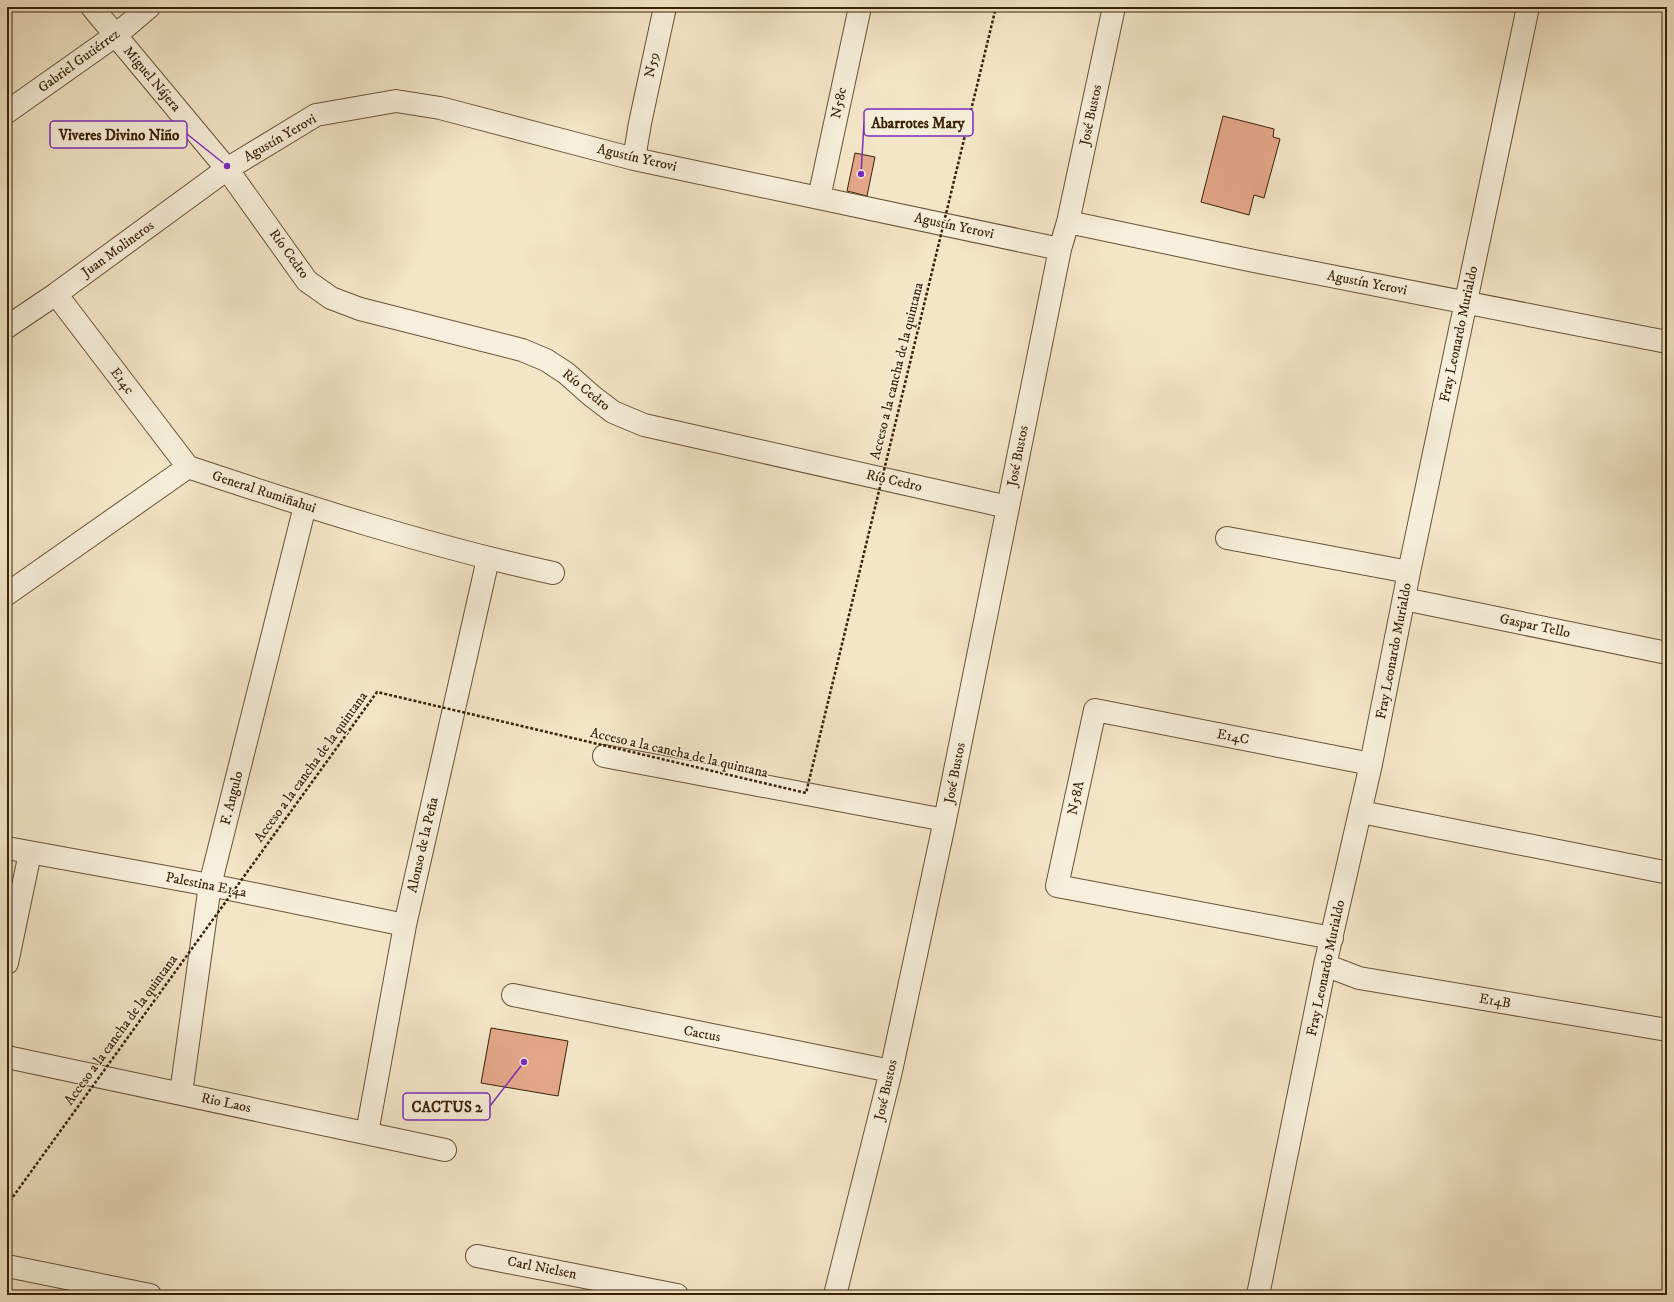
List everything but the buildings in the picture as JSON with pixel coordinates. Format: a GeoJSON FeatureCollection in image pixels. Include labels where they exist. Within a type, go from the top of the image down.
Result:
{"type":"FeatureCollection","features":[{"type":"Feature","properties":{"kind":"street","name":"Miguel Nájera"},"geometry":{"type":"LineString","coordinates":[[92,7],[227,169]]}},
{"type":"Feature","properties":{"kind":"street","name":"Gabriel Gutiérrez"},"geometry":{"type":"LineString","coordinates":[[7,112],[116,35],[149,7]]}},
{"type":"Feature","properties":{"kind":"street","name":"N59"},"geometry":{"type":"LineString","coordinates":[[634,159],[640,123],[665,7]]}},
{"type":"Feature","properties":{"kind":"street","name":"N58c"},"geometry":{"type":"LineString","coordinates":[[819,198],[860,7]]}},
{"type":"Feature","properties":{"kind":"street","name":"José Bustos"},"geometry":{"type":"LineString","coordinates":[[835,1295],[891,1071],[945,820],[1060,249],[1068,222],[1114,7]]}},
{"type":"Feature","properties":{"kind":"street","name":"Fray Leonardo Murialdo"},"geometry":{"type":"LineString","coordinates":[[1258,1295],[1325,965],[1361,812],[1465,302],[1528,7]]}},
{"type":"Feature","properties":{"kind":"street","name":"Agustín Yerovi"},"geometry":{"type":"LineString","coordinates":[[227,169],[316,115],[396,101],[440,108],[634,159],[1060,249]]}},
{"type":"Feature","properties":{"kind":"street","name":"Juan Molineros"},"geometry":{"type":"LineString","coordinates":[[7,327],[56,294],[227,169]]}},
{"type":"Feature","properties":{"kind":"street","name":"Río Cedro"},"geometry":{"type":"LineString","coordinates":[[227,169],[307,281],[331,298],[360,309],[522,350],[546,360],[566,373],[613,412],[644,425],[1008,507]]}},
{"type":"Feature","properties":{"kind":"street","name":"Agustín Yerovi"},"geometry":{"type":"LineString","coordinates":[[1068,222],[1254,261],[1667,342]]}},
{"type":"Feature","properties":{"kind":"street","name":"E14c"},"geometry":{"type":"LineString","coordinates":[[56,294],[188,467]]}},
{"type":"Feature","properties":{"kind":"street"},"geometry":{"type":"LineString","coordinates":[[7,594],[188,467]]}},
{"type":"Feature","properties":{"kind":"street","name":"General Rumiñahui"},"geometry":{"type":"LineString","coordinates":[[188,467],[305,506],[488,559],[553,573]]}},
{"type":"Feature","properties":{"kind":"street","name":"F. Angulo"},"geometry":{"type":"LineString","coordinates":[[181,1093],[210,885],[305,506]]}},
{"type":"Feature","properties":{"kind":"street"},"geometry":{"type":"LineString","coordinates":[[1227,538],[1409,572]]}},
{"type":"Feature","properties":{"kind":"street","name":"Alonso de la Peña"},"geometry":{"type":"LineString","coordinates":[[367,1133],[405,925],[488,559]]}},
{"type":"Feature","properties":{"kind":"street","name":"Gaspar Tello"},"geometry":{"type":"LineString","coordinates":[[1404,599],[1667,653]]}},
{"type":"Feature","properties":{"kind":"street","name":"E14C"},"geometry":{"type":"LineString","coordinates":[[1095,710],[1371,764]]}},
{"type":"Feature","properties":{"kind":"street","name":"N58A"},"geometry":{"type":"LineString","coordinates":[[1095,710],[1057,886],[1332,938]]}},
{"type":"Feature","properties":{"kind":"street"},"geometry":{"type":"LineString","coordinates":[[604,756],[945,820]]}},
{"type":"Feature","properties":{"kind":"street"},"geometry":{"type":"LineString","coordinates":[[1361,812],[1664,872]]}},
{"type":"Feature","properties":{"kind":"street","name":"Palestina E14a"},"geometry":{"type":"LineString","coordinates":[[7,848],[210,885],[405,925]]}},
{"type":"Feature","properties":{"kind":"street"},"geometry":{"type":"LineString","coordinates":[[7,963],[30,853]]}},
{"type":"Feature","properties":{"kind":"street","name":"E14B"},"geometry":{"type":"LineString","coordinates":[[1325,965],[1359,978],[1667,1030]]}},
{"type":"Feature","properties":{"kind":"street","name":"Cactus"},"geometry":{"type":"LineString","coordinates":[[513,996],[891,1071]]}},
{"type":"Feature","properties":{"kind":"street","name":"Rio Laos"},"geometry":{"type":"LineString","coordinates":[[7,1057],[445,1150]]}},
{"type":"Feature","properties":{"kind":"street","name":"Carl Nielsen"},"geometry":{"type":"LineString","coordinates":[[477,1256],[677,1295]]}},
{"type":"Feature","properties":{"kind":"street"},"geometry":{"type":"LineString","coordinates":[[7,1266],[150,1295]]}},
{"type":"Feature","properties":{"kind":"path","name":"Acceso a la cancha de la quintana"},"geometry":{"type":"LineString","coordinates":[[7,1206],[377,692],[806,793],[996,7]]}},
{"type":"Feature","properties":{"kind":"place","name":"Viveres Divino Niño"},"geometry":{"type":"Point","coordinates":[227,166]}},
{"type":"Feature","properties":{"kind":"place","name":"Abarrotes Mary"},"geometry":{"type":"Point","coordinates":[861,174]}},
{"type":"Feature","properties":{"kind":"place","name":"CACTUS 2"},"geometry":{"type":"Point","coordinates":[524,1062]}}]}
